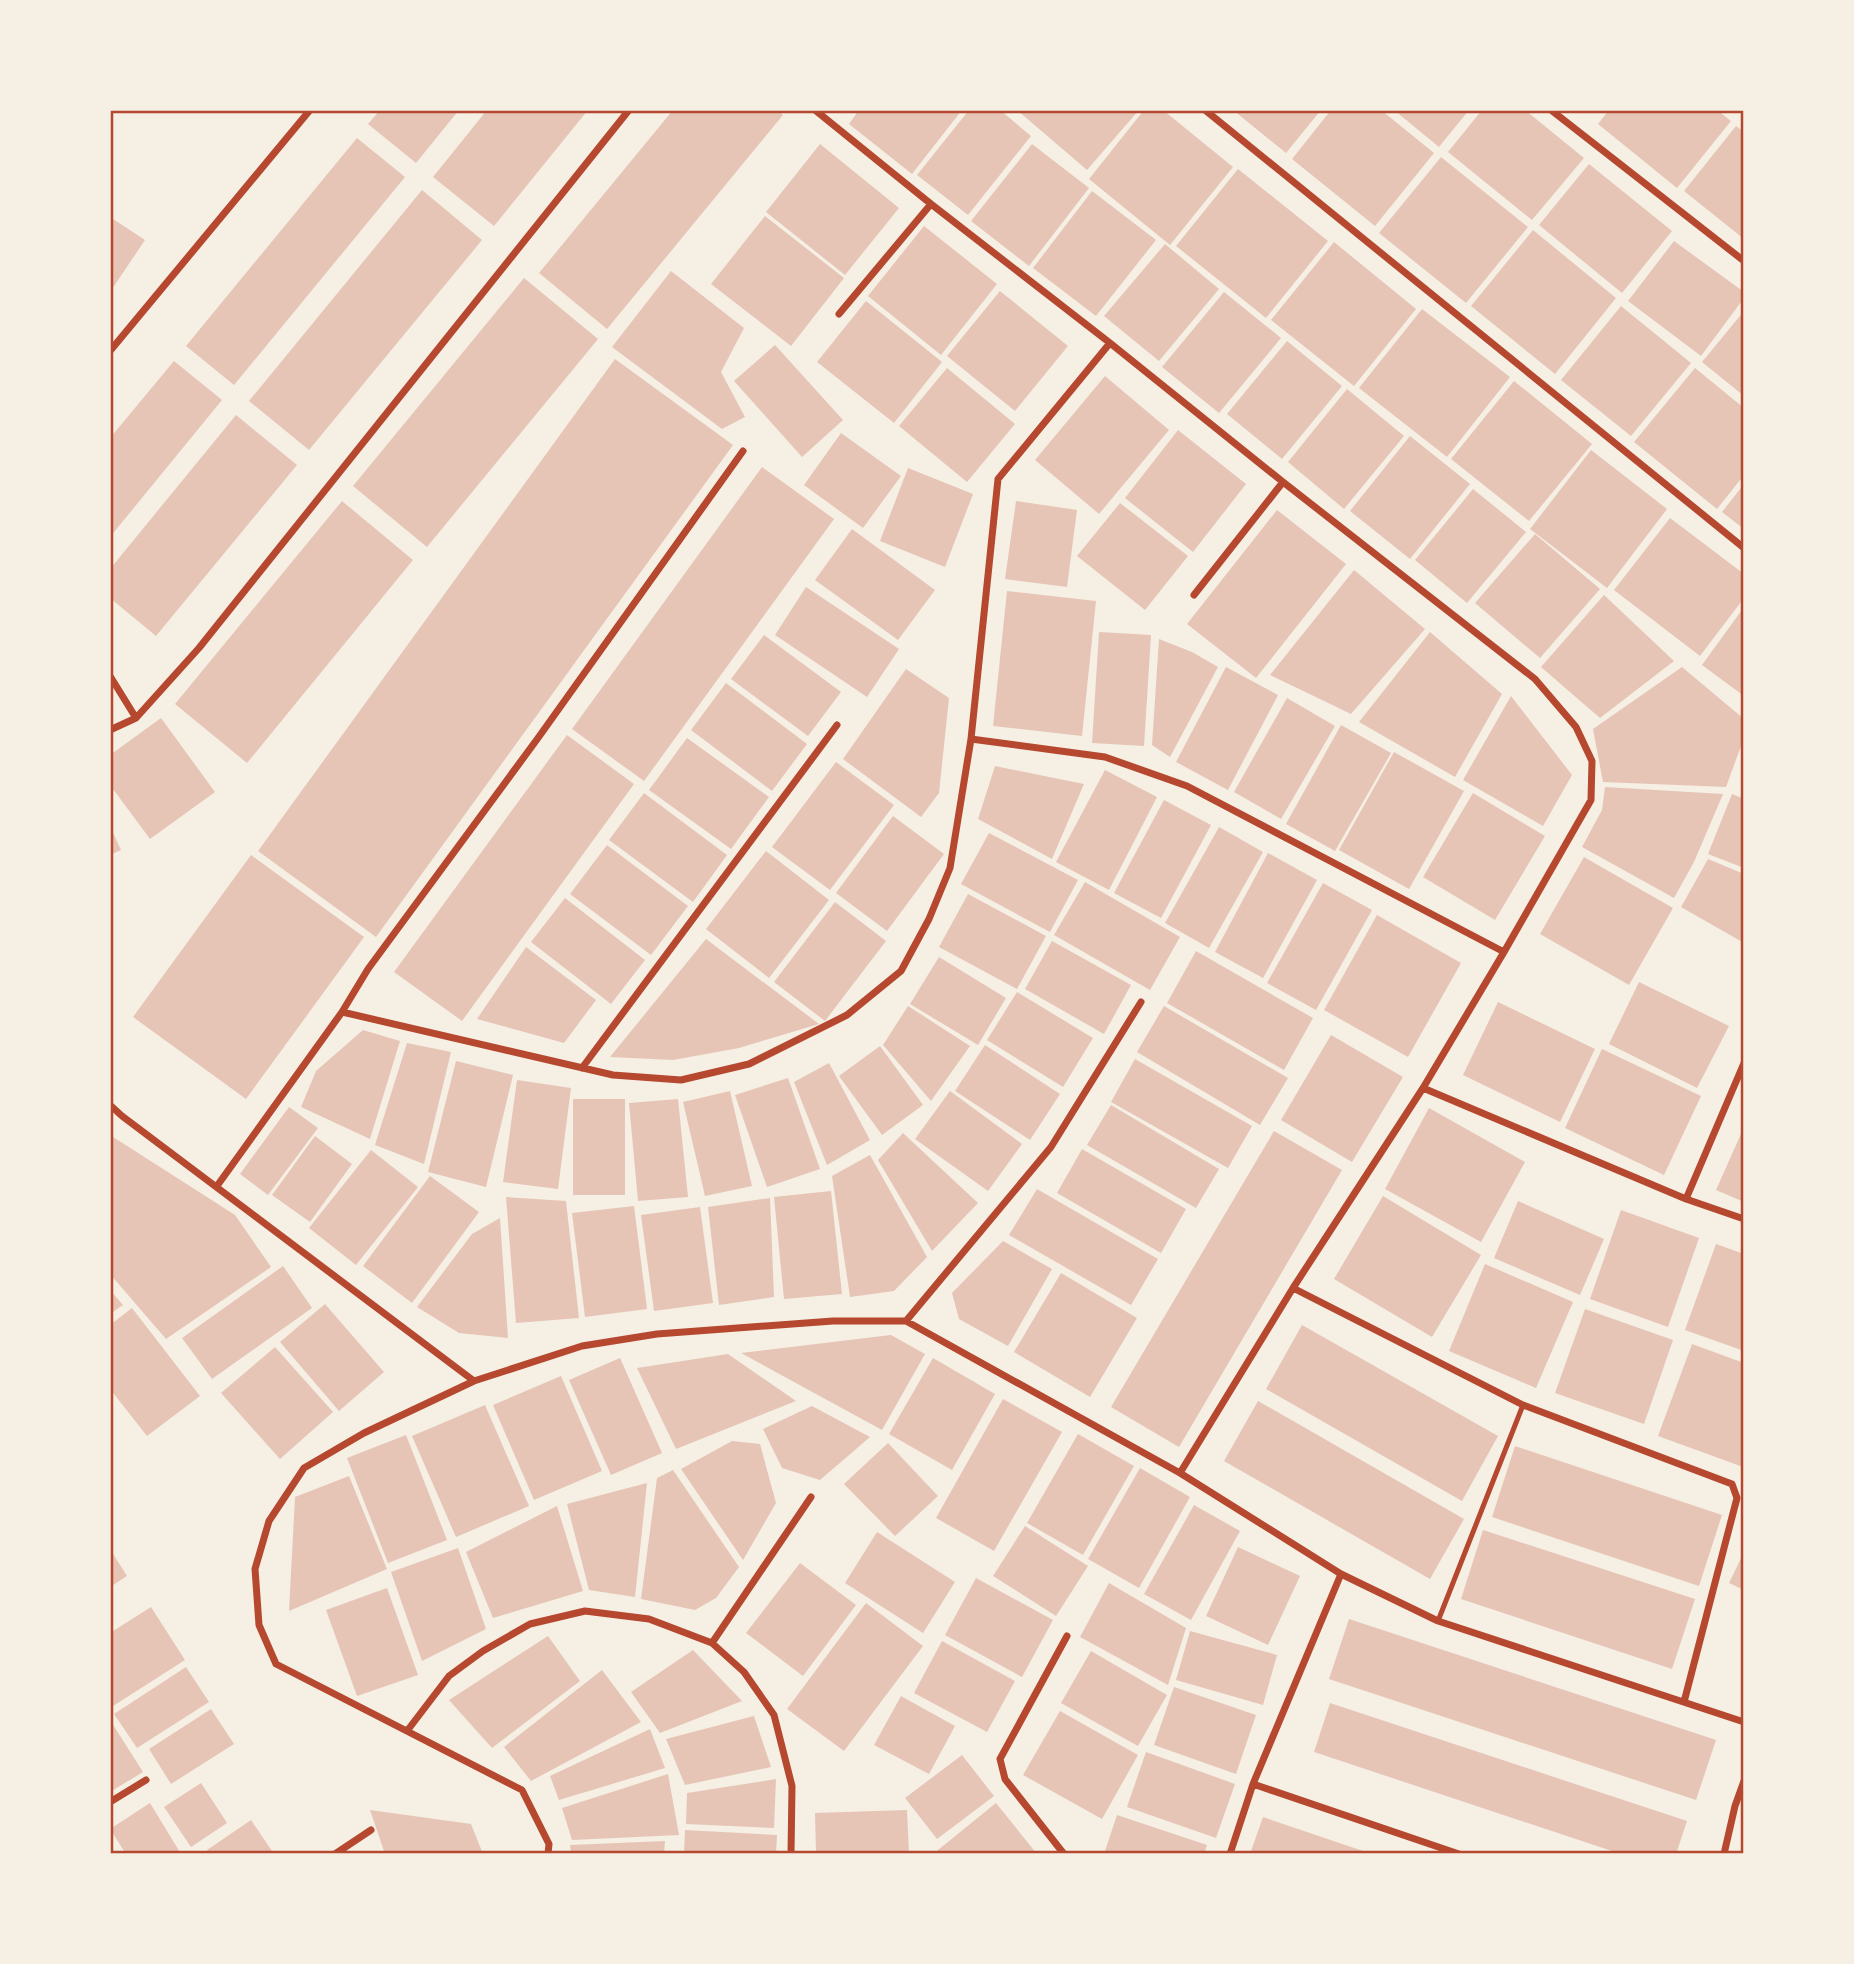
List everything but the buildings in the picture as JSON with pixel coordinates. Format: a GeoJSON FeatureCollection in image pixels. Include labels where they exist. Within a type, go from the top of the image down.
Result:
{"type":"FeatureCollection","features":[{"type":"Feature","properties":{"kind":"street"},"geometry":{"type":"LineString","coordinates":[[110,351],[310,110]]}},
{"type":"Feature","properties":{"kind":"street"},"geometry":{"type":"LineString","coordinates":[[110,730],[136,718],[199,648],[629,110]]}},
{"type":"Feature","properties":{"kind":"street"},"geometry":{"type":"LineString","coordinates":[[816,110],[931,204],[1535,679],[1576,727],[1592,761],[1591,800],[1504,952],[1423,1088],[1293,1288],[1180,1472]]}},
{"type":"Feature","properties":{"kind":"street"},"geometry":{"type":"LineString","coordinates":[[1205,110],[1744,548]]}},
{"type":"Feature","properties":{"kind":"street"},"geometry":{"type":"LineString","coordinates":[[1551,110],[1744,261]]}},
{"type":"Feature","properties":{"kind":"street"},"geometry":{"type":"LineString","coordinates":[[839,314],[931,204]]}},
{"type":"Feature","properties":{"kind":"street"},"geometry":{"type":"LineString","coordinates":[[342,1012],[613,1075],[681,1080],[749,1064],[847,1015],[901,971],[929,919],[950,868],[971,739],[998,479],[1110,343]]}},
{"type":"Feature","properties":{"kind":"street"},"geometry":{"type":"LineString","coordinates":[[217,1186],[342,1012],[368,970],[743,451]]}},
{"type":"Feature","properties":{"kind":"street"},"geometry":{"type":"LineString","coordinates":[[1194,595],[1283,482]]}},
{"type":"Feature","properties":{"kind":"street"},"geometry":{"type":"LineString","coordinates":[[110,676],[136,718]]}},
{"type":"Feature","properties":{"kind":"street"},"geometry":{"type":"LineString","coordinates":[[582,1068],[837,725]]}},
{"type":"Feature","properties":{"kind":"street"},"geometry":{"type":"LineString","coordinates":[[971,739],[1105,757],[1187,786],[1504,952]]}},
{"type":"Feature","properties":{"kind":"street"},"geometry":{"type":"LineString","coordinates":[[906,1321],[1051,1147],[1141,1003]]}},
{"type":"Feature","properties":{"kind":"street"},"geometry":{"type":"LineString","coordinates":[[1686,1199],[1744,1063]]}},
{"type":"Feature","properties":{"kind":"street"},"geometry":{"type":"LineString","coordinates":[[1423,1088],[1686,1199],[1744,1219]]}},
{"type":"Feature","properties":{"kind":"street"},"geometry":{"type":"LineString","coordinates":[[110,1105],[474,1381]]}},
{"type":"Feature","properties":{"kind":"street"},"geometry":{"type":"LineString","coordinates":[[1293,1288],[1523,1405],[1732,1485],[1737,1498],[1684,1702]]}},
{"type":"Feature","properties":{"kind":"street"},"geometry":{"type":"LineString","coordinates":[[548,1854],[549,1844],[522,1790],[276,1664],[258,1625],[255,1569],[269,1521],[304,1468],[364,1433],[474,1381],[582,1346],[657,1334],[833,1321],[906,1321],[1180,1472],[1340,1574],[1438,1620],[1744,1722]]}},
{"type":"Feature","properties":{"kind":"street"},"geometry":{"type":"LineString","coordinates":[[712,1643],[811,1497]]}},
{"type":"Feature","properties":{"kind":"street"},"geometry":{"type":"LineString","coordinates":[[1230,1854],[1253,1784],[1340,1574]]}},
{"type":"Feature","properties":{"kind":"street"},"geometry":{"type":"LineString","coordinates":[[407,1731],[449,1676],[483,1651],[530,1624],[585,1611],[649,1619],[712,1643],[744,1672],[774,1715],[792,1786],[791,1854]]}},
{"type":"Feature","properties":{"kind":"street"},"geometry":{"type":"LineString","coordinates":[[1064,1854],[1005,1779],[1000,1759],[1067,1636]]}},
{"type":"Feature","properties":{"kind":"street"},"geometry":{"type":"LineString","coordinates":[[110,1802],[146,1780]]}},
{"type":"Feature","properties":{"kind":"street"},"geometry":{"type":"LineString","coordinates":[[1724,1854],[1744,1781]]}},
{"type":"Feature","properties":{"kind":"street"},"geometry":{"type":"LineString","coordinates":[[1253,1784],[1459,1854]]}},
{"type":"Feature","properties":{"kind":"street"},"geometry":{"type":"LineString","coordinates":[[1735,1806],[1744,1809]]}},
{"type":"Feature","properties":{"kind":"street"},"geometry":{"type":"LineString","coordinates":[[335,1854],[371,1830]]}},
{"type":"Feature","properties":{"kind":"lane"},"geometry":{"type":"LineString","coordinates":[[1438,1620],[1523,1405]]}}]}
